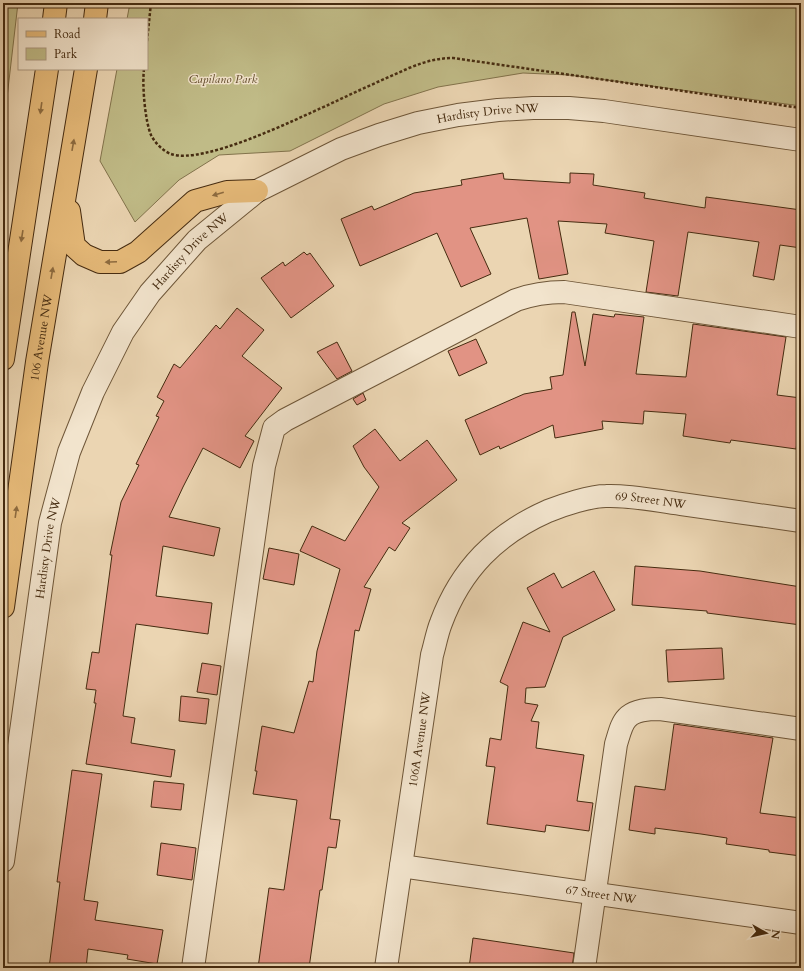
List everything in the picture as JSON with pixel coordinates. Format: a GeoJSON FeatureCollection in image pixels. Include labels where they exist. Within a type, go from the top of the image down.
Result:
{"type":"FeatureCollection","features":[{"type":"Feature","properties":{"kind":"main road"},"geometry":{"type":"LineString","coordinates":[[54,18],[56,3]]}},
{"type":"Feature","properties":{"kind":"main road"},"geometry":{"type":"LineString","coordinates":[[95,18],[97,3]]}},
{"type":"Feature","properties":{"kind":"main road"},"geometry":{"type":"LineString","coordinates":[[3,359],[47,70]]}},
{"type":"Feature","properties":{"kind":"main road","name":"106 Avenue NW"},"geometry":{"type":"LineString","coordinates":[[3,607],[37,362],[86,70]]}},
{"type":"Feature","properties":{"kind":"main road"},"geometry":{"type":"LineString","coordinates":[[66,188],[74,246],[84,255],[100,262],[120,262],[138,252],[195,201],[227,192],[257,191]]}},
{"type":"Feature","properties":{"kind":"street","name":"Hardisty Drive NW"},"geometry":{"type":"LineString","coordinates":[[3,861],[6,818],[50,523],[69,452],[93,392],[123,332],[150,293],[197,240],[257,191],[341,149],[379,135],[424,122],[458,115],[498,110],[569,108],[604,111],[801,140]]}},
{"type":"Feature","properties":{"kind":"street"},"geometry":{"type":"LineString","coordinates":[[193,968],[264,466],[274,428],[292,416],[516,300],[530,295],[546,292],[564,292],[801,326]]}},
{"type":"Feature","properties":{"kind":"street","name":"69 Street NW"},"geometry":{"type":"LineString","coordinates":[[507,533],[537,516],[558,507],[605,496],[648,499],[801,521]]}},
{"type":"Feature","properties":{"kind":"street","name":"106A Avenue NW"},"geometry":{"type":"LineString","coordinates":[[386,968],[427,686],[432,655],[440,624],[453,594],[470,568],[488,549],[507,533]]}},
{"type":"Feature","properties":{"kind":"street"},"geometry":{"type":"LineString","coordinates":[[584,968],[616,744],[628,717],[646,709],[660,709],[801,729]]}},
{"type":"Feature","properties":{"kind":"street","name":"67 Street NW"},"geometry":{"type":"LineString","coordinates":[[401,866],[801,923]]}},
{"type":"Feature","properties":{"kind":"path"},"geometry":{"type":"LineString","coordinates":[[148,32],[151,3]]}},
{"type":"Feature","properties":{"kind":"green space"},"geometry":{"type":"Polygon","coordinates":[[[3,3],[18,3],[3,132],[3,3]]]}},
{"type":"Feature","properties":{"kind":"green space","name":"Capilano Park"},"geometry":{"type":"Polygon","coordinates":[[[130,3],[801,3],[801,106],[569,75],[523,73],[438,87],[384,104],[290,151],[219,155],[179,180],[135,222],[100,161],[117,70],[148,70],[148,18],[127,18],[130,3]]]}},
{"type":"Feature","properties":{"kind":"building"},"geometry":{"type":"Polygon","coordinates":[[[503,173],[504,179],[570,183],[570,173],[594,174],[593,185],[645,193],[644,198],[705,208],[706,197],[801,210],[801,248],[780,245],[774,280],[753,276],[759,242],[688,232],[678,296],[646,292],[654,241],[605,233],[607,224],[558,221],[568,274],[539,279],[527,218],[470,228],[491,274],[461,287],[437,233],[360,266],[341,219],[372,206],[374,210],[414,193],[462,185],[461,180],[503,173]]]}},
{"type":"Feature","properties":{"kind":"building"},"geometry":{"type":"Polygon","coordinates":[[[304,252],[307,255],[310,253],[334,286],[291,318],[261,278],[283,262],[285,266],[304,252]]]}},
{"type":"Feature","properties":{"kind":"building"},"geometry":{"type":"Polygon","coordinates":[[[237,308],[264,330],[242,356],[282,388],[245,436],[254,441],[240,468],[203,448],[183,487],[169,517],[220,528],[214,556],[163,546],[156,596],[212,603],[208,634],[136,624],[123,716],[135,718],[131,743],[175,750],[171,777],[86,764],[96,703],[94,703],[96,690],[86,689],[92,652],[99,653],[112,555],[110,555],[121,502],[139,465],[136,464],[159,417],[156,416],[164,401],[157,397],[174,364],[180,368],[216,325],[220,329],[237,308]]]}},
{"type":"Feature","properties":{"kind":"building"},"geometry":{"type":"Polygon","coordinates":[[[572,312],[575,312],[585,366],[593,314],[614,317],[615,314],[644,317],[636,374],[686,377],[693,324],[786,337],[777,395],[801,398],[801,416],[796,449],[731,440],[730,443],[683,436],[686,414],[644,411],[643,424],[602,421],[603,429],[555,438],[553,425],[500,449],[499,446],[480,455],[465,420],[524,394],[552,389],[550,377],[563,375],[572,312]]]}},
{"type":"Feature","properties":{"kind":"building"},"geometry":{"type":"Polygon","coordinates":[[[476,339],[487,363],[459,376],[448,351],[476,339]]]}},
{"type":"Feature","properties":{"kind":"building"},"geometry":{"type":"Polygon","coordinates":[[[337,342],[352,371],[337,379],[317,352],[337,342]]]}},
{"type":"Feature","properties":{"kind":"building"},"geometry":{"type":"Polygon","coordinates":[[[363,393],[366,400],[357,405],[353,399],[363,393]]]}},
{"type":"Feature","properties":{"kind":"building"},"geometry":{"type":"Polygon","coordinates":[[[375,429],[400,461],[427,440],[457,480],[402,523],[410,528],[395,551],[389,547],[364,587],[371,589],[359,631],[355,630],[330,819],[340,820],[336,848],[328,847],[322,890],[320,890],[309,968],[258,968],[269,888],[284,890],[297,800],[253,794],[262,726],[294,733],[309,681],[313,682],[317,651],[340,569],[300,551],[312,526],[345,541],[379,487],[364,467],[353,446],[375,429]]]}},
{"type":"Feature","properties":{"kind":"building"},"geometry":{"type":"Polygon","coordinates":[[[269,548],[299,554],[294,585],[263,579],[269,548]]]}},
{"type":"Feature","properties":{"kind":"building"},"geometry":{"type":"Polygon","coordinates":[[[635,566],[700,571],[801,587],[801,625],[707,613],[707,611],[632,605],[635,566]]]}},
{"type":"Feature","properties":{"kind":"building"},"geometry":{"type":"Polygon","coordinates":[[[594,571],[615,610],[563,637],[545,687],[526,688],[525,703],[538,705],[531,721],[539,722],[536,748],[584,755],[577,801],[593,803],[589,831],[546,825],[545,832],[487,824],[495,767],[486,766],[490,738],[501,740],[508,686],[500,682],[523,622],[550,632],[527,588],[554,573],[562,588],[594,571]]]}},
{"type":"Feature","properties":{"kind":"building"},"geometry":{"type":"Polygon","coordinates":[[[722,648],[724,679],[668,682],[666,650],[722,648]]]}},
{"type":"Feature","properties":{"kind":"building"},"geometry":{"type":"Polygon","coordinates":[[[202,663],[221,666],[217,695],[197,692],[202,663]]]}},
{"type":"Feature","properties":{"kind":"building"},"geometry":{"type":"Polygon","coordinates":[[[181,696],[209,699],[206,724],[179,721],[181,696]]]}},
{"type":"Feature","properties":{"kind":"building"},"geometry":{"type":"Polygon","coordinates":[[[674,724],[773,738],[760,813],[801,818],[801,856],[726,844],[727,838],[701,834],[655,828],[655,834],[629,830],[635,786],[665,790],[674,724]]]}},
{"type":"Feature","properties":{"kind":"building"},"geometry":{"type":"Polygon","coordinates":[[[72,770],[102,774],[84,900],[98,902],[95,920],[163,930],[157,964],[127,959],[128,955],[88,949],[86,968],[49,968],[60,882],[57,882],[72,770]]]}},
{"type":"Feature","properties":{"kind":"building"},"geometry":{"type":"Polygon","coordinates":[[[154,781],[184,784],[181,810],[151,807],[154,781]]]}},
{"type":"Feature","properties":{"kind":"building"},"geometry":{"type":"Polygon","coordinates":[[[161,843],[196,848],[192,880],[157,875],[161,843]]]}},
{"type":"Feature","properties":{"kind":"building"},"geometry":{"type":"Polygon","coordinates":[[[473,938],[574,953],[572,968],[469,968],[473,938]]]}}]}
